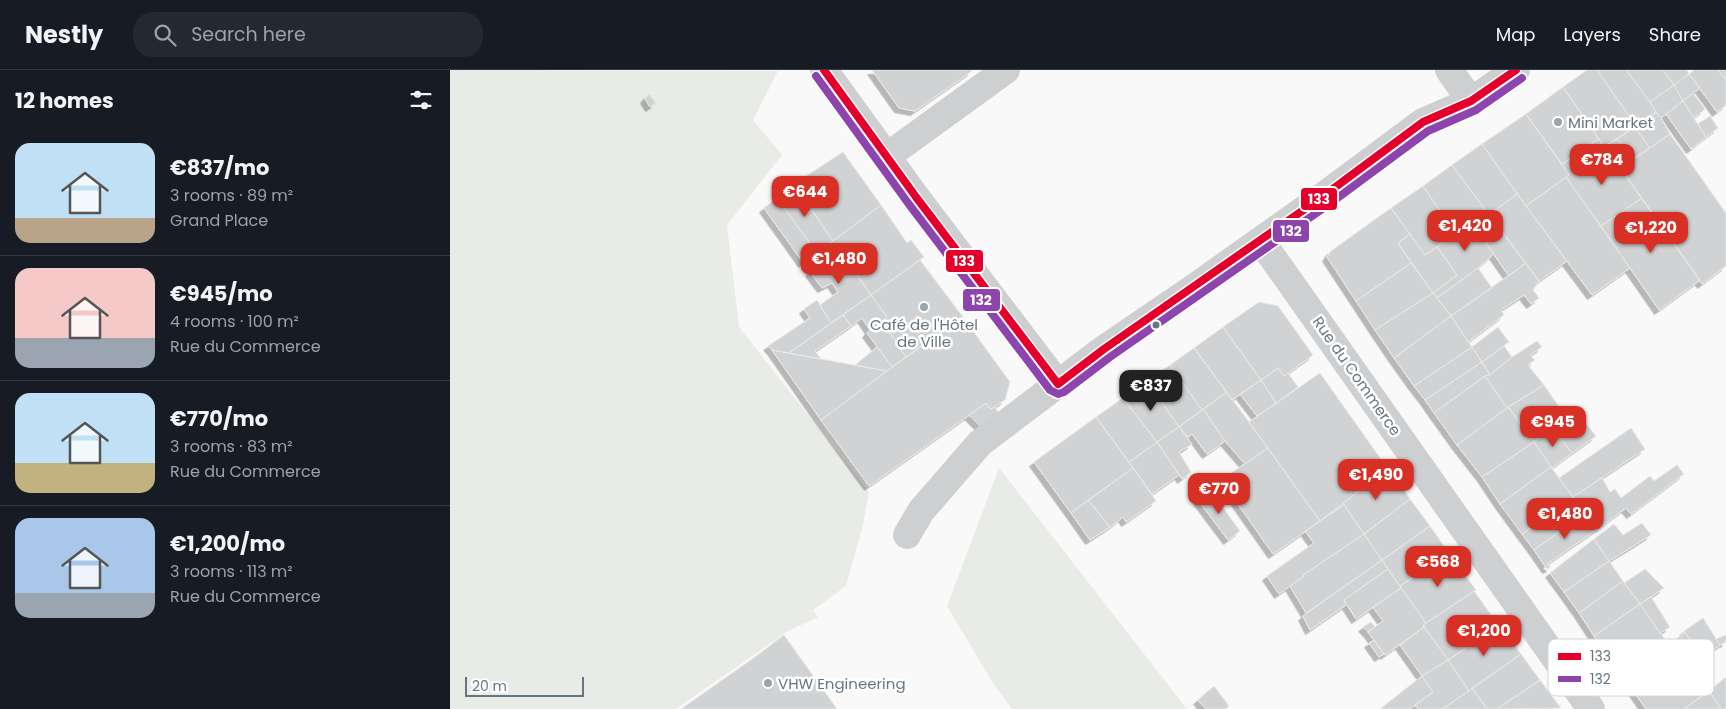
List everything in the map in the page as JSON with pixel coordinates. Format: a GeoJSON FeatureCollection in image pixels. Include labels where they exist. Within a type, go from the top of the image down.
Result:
{"type":"FeatureCollection","features":[{"type":"Feature","properties":{"kind":"street"},"geometry":{"type":"LineString","coordinates":[[824,70],[886,157],[1058,384]]}},
{"type":"Feature","properties":{"kind":"street"},"geometry":{"type":"LineString","coordinates":[[886,157],[1006,70]]}},
{"type":"Feature","properties":{"kind":"street"},"geometry":{"type":"LineString","coordinates":[[1449,70],[1471,102]]}},
{"type":"Feature","properties":{"kind":"street"},"geometry":{"type":"LineString","coordinates":[[907,535],[921,511],[980,443],[1104,349],[1261,240],[1423,122],[1471,102],[1516,70]]}},
{"type":"Feature","properties":{"kind":"street","name":"Rue du Commerce"},"geometry":{"type":"LineString","coordinates":[[1261,240],[1548,648]]}},
{"type":"Feature","properties":{"kind":"street","name":"Rue du Commerce"},"geometry":{"type":"LineString","coordinates":[[1582,696],[1591,709]]}},
{"type":"Feature","properties":{"kind":"shaded area"},"geometry":{"type":"Polygon","coordinates":[[[450,70],[778,71],[753,120],[782,155],[727,225],[739,327],[869,492],[863,525],[846,586],[813,610],[818,617],[788,631],[676,709],[450,709],[450,70]]]}},
{"type":"Feature","properties":{"kind":"shaded area"},"geometry":{"type":"Polygon","coordinates":[[[999,468],[1187,709],[1012,709],[993,683],[947,606],[999,468]]]}},
{"type":"Feature","properties":{"kind":"building"},"geometry":{"type":"Polygon","coordinates":[[[872,70],[972,71],[915,111],[899,108],[872,70]]]}},
{"type":"Feature","properties":{"kind":"building"},"geometry":{"type":"Polygon","coordinates":[[[1587,70],[1597,70],[1636,126],[1604,147],[1563,87],[1587,70]]]}},
{"type":"Feature","properties":{"kind":"building"},"geometry":{"type":"Polygon","coordinates":[[[1597,70],[1626,70],[1656,112],[1636,126],[1597,70]]]}},
{"type":"Feature","properties":{"kind":"building"},"geometry":{"type":"Polygon","coordinates":[[[1626,70],[1663,70],[1674,85],[1650,102],[1626,70]]]}},
{"type":"Feature","properties":{"kind":"building"},"geometry":{"type":"Polygon","coordinates":[[[1663,70],[1687,70],[1689,74],[1674,85],[1663,70]]]}},
{"type":"Feature","properties":{"kind":"building"},"geometry":{"type":"Polygon","coordinates":[[[1694,70],[1718,70],[1726,80],[1726,105],[1717,112],[1689,74],[1694,70]]]}},
{"type":"Feature","properties":{"kind":"building"},"geometry":{"type":"Polygon","coordinates":[[[1718,70],[1726,70],[1726,80],[1718,70]]]}},
{"type":"Feature","properties":{"kind":"building"},"geometry":{"type":"Polygon","coordinates":[[[1689,74],[1700,88],[1683,101],[1674,85],[1689,74]]]}},
{"type":"Feature","properties":{"kind":"building"},"geometry":{"type":"Polygon","coordinates":[[[1674,85],[1683,101],[1661,118],[1650,102],[1674,85]]]}},
{"type":"Feature","properties":{"kind":"building"},"geometry":{"type":"Polygon","coordinates":[[[1563,87],[1599,139],[1562,164],[1526,114],[1563,87]]]}},
{"type":"Feature","properties":{"kind":"building"},"geometry":{"type":"Polygon","coordinates":[[[1693,93],[1705,109],[1694,118],[1683,101],[1693,93]]]}},
{"type":"Feature","properties":{"kind":"building"},"geometry":{"type":"Polygon","coordinates":[[[649,94],[656,103],[650,107],[645,99],[649,94]]]}},
{"type":"Feature","properties":{"kind":"building"},"geometry":{"type":"Polygon","coordinates":[[[1683,101],[1706,137],[1691,149],[1666,114],[1683,101]]]}},
{"type":"Feature","properties":{"kind":"building"},"geometry":{"type":"Polygon","coordinates":[[[1656,112],[1670,134],[1650,148],[1635,127],[1656,112]]]}},
{"type":"Feature","properties":{"kind":"building"},"geometry":{"type":"Polygon","coordinates":[[[1526,114],[1569,175],[1526,206],[1482,144],[1526,114]]]}},
{"type":"Feature","properties":{"kind":"building"},"geometry":{"type":"Polygon","coordinates":[[[1710,116],[1718,128],[1706,137],[1698,124],[1710,116]]]}},
{"type":"Feature","properties":{"kind":"building"},"geometry":{"type":"Polygon","coordinates":[[[1635,127],[1650,148],[1634,159],[1617,139],[1635,127]]]}},
{"type":"Feature","properties":{"kind":"building"},"geometry":{"type":"Polygon","coordinates":[[[1670,134],[1726,213],[1726,266],[1702,284],[1620,168],[1670,134]]]}},
{"type":"Feature","properties":{"kind":"building"},"geometry":{"type":"Polygon","coordinates":[[[1599,139],[1642,198],[1601,226],[1566,177],[1569,175],[1562,164],[1573,157],[1582,171],[1602,157],[1592,143],[1599,139]]]}},
{"type":"Feature","properties":{"kind":"building"},"geometry":{"type":"Polygon","coordinates":[[[1617,139],[1634,159],[1620,168],[1604,147],[1617,139]]]}},
{"type":"Feature","properties":{"kind":"building"},"geometry":{"type":"Polygon","coordinates":[[[1592,143],[1602,157],[1582,171],[1573,157],[1592,143]]]}},
{"type":"Feature","properties":{"kind":"building"},"geometry":{"type":"Polygon","coordinates":[[[1482,144],[1517,194],[1489,215],[1452,165],[1482,144]]]}},
{"type":"Feature","properties":{"kind":"building"},"geometry":{"type":"Polygon","coordinates":[[[843,152],[881,205],[833,241],[794,184],[843,152]]]}},
{"type":"Feature","properties":{"kind":"building"},"geometry":{"type":"Polygon","coordinates":[[[1452,165],[1486,211],[1456,234],[1423,186],[1452,165]]]}},
{"type":"Feature","properties":{"kind":"building"},"geometry":{"type":"Polygon","coordinates":[[[1566,177],[1630,268],[1592,295],[1526,206],[1566,177]]]}},
{"type":"Feature","properties":{"kind":"building"},"geometry":{"type":"Polygon","coordinates":[[[794,184],[833,241],[816,252],[777,198],[794,184]]]}},
{"type":"Feature","properties":{"kind":"building"},"geometry":{"type":"Polygon","coordinates":[[[1423,186],[1456,234],[1425,255],[1391,208],[1423,186]]]}},
{"type":"Feature","properties":{"kind":"building"},"geometry":{"type":"Polygon","coordinates":[[[1517,194],[1567,261],[1539,281],[1489,215],[1517,194]]]}},
{"type":"Feature","properties":{"kind":"building"},"geometry":{"type":"Polygon","coordinates":[[[777,198],[813,247],[799,257],[764,208],[777,198]]]}},
{"type":"Feature","properties":{"kind":"building"},"geometry":{"type":"Polygon","coordinates":[[[1642,198],[1700,280],[1659,310],[1601,226],[1642,198]]]}},
{"type":"Feature","properties":{"kind":"building"},"geometry":{"type":"Polygon","coordinates":[[[881,205],[907,243],[911,240],[924,257],[871,295],[833,241],[881,205]]]}},
{"type":"Feature","properties":{"kind":"building"},"geometry":{"type":"Polygon","coordinates":[[[1391,208],[1410,234],[1398,243],[1411,263],[1356,301],[1327,257],[1331,251],[1391,208]]]}},
{"type":"Feature","properties":{"kind":"building"},"geometry":{"type":"Polygon","coordinates":[[[1486,211],[1492,218],[1476,229],[1494,254],[1437,298],[1433,293],[1457,275],[1437,247],[1486,211]]]}},
{"type":"Feature","properties":{"kind":"building"},"geometry":{"type":"Polygon","coordinates":[[[1492,218],[1526,263],[1509,276],[1476,229],[1492,218]]]}},
{"type":"Feature","properties":{"kind":"building"},"geometry":{"type":"Polygon","coordinates":[[[1410,234],[1425,255],[1437,247],[1457,275],[1433,293],[1398,243],[1410,234]]]}},
{"type":"Feature","properties":{"kind":"building"},"geometry":{"type":"Polygon","coordinates":[[[813,247],[816,252],[803,263],[799,257],[813,247]]]}},
{"type":"Feature","properties":{"kind":"building"},"geometry":{"type":"Polygon","coordinates":[[[839,248],[871,295],[831,323],[820,305],[838,292],[832,283],[822,288],[810,272],[815,268],[813,265],[839,248]]]}},
{"type":"Feature","properties":{"kind":"building"},"geometry":{"type":"Polygon","coordinates":[[[920,260],[963,317],[906,357],[882,321],[887,317],[871,295],[920,260]]]}},
{"type":"Feature","properties":{"kind":"building"},"geometry":{"type":"Polygon","coordinates":[[[1411,263],[1433,293],[1375,330],[1356,301],[1411,263]]]}},
{"type":"Feature","properties":{"kind":"building"},"geometry":{"type":"Polygon","coordinates":[[[1526,263],[1539,281],[1533,290],[1539,298],[1531,304],[1524,295],[1501,310],[1504,315],[1468,342],[1451,316],[1526,263]]]}},
{"type":"Feature","properties":{"kind":"building"},"geometry":{"type":"Polygon","coordinates":[[[1478,268],[1492,288],[1451,316],[1437,298],[1478,268]]]}},
{"type":"Feature","properties":{"kind":"building"},"geometry":{"type":"Polygon","coordinates":[[[1433,293],[1451,316],[1394,358],[1375,330],[1433,293]]]}},
{"type":"Feature","properties":{"kind":"building"},"geometry":{"type":"Polygon","coordinates":[[[871,295],[887,317],[882,321],[906,357],[892,367],[867,333],[870,330],[862,318],[851,326],[843,315],[871,295]]]}},
{"type":"Feature","properties":{"kind":"building"},"geometry":{"type":"Polygon","coordinates":[[[817,300],[831,323],[789,353],[772,350],[768,346],[810,318],[804,309],[817,300]]]}},
{"type":"Feature","properties":{"kind":"building"},"geometry":{"type":"Polygon","coordinates":[[[1259,302],[1278,306],[1313,355],[1284,376],[1278,368],[1261,380],[1223,327],[1259,302]]]}},
{"type":"Feature","properties":{"kind":"building"},"geometry":{"type":"Polygon","coordinates":[[[843,315],[851,326],[815,351],[821,359],[789,353],[843,315]]]}},
{"type":"Feature","properties":{"kind":"building"},"geometry":{"type":"Polygon","coordinates":[[[1451,316],[1472,347],[1414,386],[1394,358],[1451,316]]]}},
{"type":"Feature","properties":{"kind":"building"},"geometry":{"type":"Polygon","coordinates":[[[963,317],[1010,382],[1005,400],[991,409],[985,404],[869,486],[821,420],[963,317]]]}},
{"type":"Feature","properties":{"kind":"building"},"geometry":{"type":"Polygon","coordinates":[[[1223,327],[1261,380],[1232,400],[1194,348],[1223,327]]]}},
{"type":"Feature","properties":{"kind":"building"},"geometry":{"type":"Polygon","coordinates":[[[1498,327],[1509,342],[1482,362],[1472,347],[1498,327]]]}},
{"type":"Feature","properties":{"kind":"building"},"geometry":{"type":"Polygon","coordinates":[[[1537,341],[1542,347],[1530,355],[1535,360],[1528,365],[1544,385],[1507,408],[1485,376],[1490,375],[1512,357],[1537,341]]]}},
{"type":"Feature","properties":{"kind":"building"},"geometry":{"type":"Polygon","coordinates":[[[1504,346],[1512,357],[1490,375],[1482,362],[1504,346]]]}},
{"type":"Feature","properties":{"kind":"building"},"geometry":{"type":"Polygon","coordinates":[[[877,347],[892,367],[887,371],[855,365],[877,347]]]}},
{"type":"Feature","properties":{"kind":"building"},"geometry":{"type":"Polygon","coordinates":[[[1472,347],[1482,362],[1425,400],[1414,386],[1472,347]]]}},
{"type":"Feature","properties":{"kind":"building"},"geometry":{"type":"Polygon","coordinates":[[[1194,348],[1227,392],[1202,410],[1170,365],[1194,348]]]}},
{"type":"Feature","properties":{"kind":"building"},"geometry":{"type":"Polygon","coordinates":[[[772,350],[821,359],[887,371],[821,420],[772,350]]]}},
{"type":"Feature","properties":{"kind":"building"},"geometry":{"type":"Polygon","coordinates":[[[1482,362],[1490,375],[1485,376],[1434,413],[1425,400],[1482,362]]]}},
{"type":"Feature","properties":{"kind":"building"},"geometry":{"type":"Polygon","coordinates":[[[1170,365],[1202,410],[1179,427],[1147,381],[1170,365]]]}},
{"type":"Feature","properties":{"kind":"building"},"geometry":{"type":"Polygon","coordinates":[[[1278,368],[1284,376],[1288,373],[1298,387],[1276,403],[1261,380],[1278,368]]]}},
{"type":"Feature","properties":{"kind":"building"},"geometry":{"type":"Polygon","coordinates":[[[1320,373],[1388,469],[1320,521],[1249,422],[1320,373]]]}},
{"type":"Feature","properties":{"kind":"building"},"geometry":{"type":"Polygon","coordinates":[[[1485,376],[1507,408],[1457,445],[1434,413],[1485,376]]]}},
{"type":"Feature","properties":{"kind":"building"},"geometry":{"type":"Polygon","coordinates":[[[1261,380],[1276,403],[1257,416],[1240,394],[1261,380]]]}},
{"type":"Feature","properties":{"kind":"building"},"geometry":{"type":"Polygon","coordinates":[[[1147,381],[1179,427],[1157,442],[1123,398],[1147,381]]]}},
{"type":"Feature","properties":{"kind":"building"},"geometry":{"type":"Polygon","coordinates":[[[1544,385],[1567,418],[1534,442],[1508,407],[1544,385]]]}},
{"type":"Feature","properties":{"kind":"building"},"geometry":{"type":"Polygon","coordinates":[[[1227,392],[1268,448],[1245,464],[1225,441],[1203,409],[1227,392]]]}},
{"type":"Feature","properties":{"kind":"building"},"geometry":{"type":"Polygon","coordinates":[[[1123,398],[1157,442],[1129,462],[1096,417],[1123,398]]]}},
{"type":"Feature","properties":{"kind":"building"},"geometry":{"type":"Polygon","coordinates":[[[986,403],[991,409],[995,407],[1002,418],[987,433],[969,415],[986,403]]]}},
{"type":"Feature","properties":{"kind":"building"},"geometry":{"type":"Polygon","coordinates":[[[1508,407],[1534,442],[1482,477],[1457,445],[1508,407]]]}},
{"type":"Feature","properties":{"kind":"building"},"geometry":{"type":"Polygon","coordinates":[[[1203,409],[1225,441],[1207,454],[1192,434],[1188,437],[1179,427],[1203,409]]]}},
{"type":"Feature","properties":{"kind":"building"},"geometry":{"type":"Polygon","coordinates":[[[1576,411],[1596,436],[1572,453],[1553,428],[1576,411]]]}},
{"type":"Feature","properties":{"kind":"building"},"geometry":{"type":"Polygon","coordinates":[[[1096,417],[1133,468],[1071,513],[1034,462],[1096,417]]]}},
{"type":"Feature","properties":{"kind":"building"},"geometry":{"type":"Polygon","coordinates":[[[1179,427],[1192,444],[1179,452],[1191,472],[1182,479],[1157,442],[1179,427]]]}},
{"type":"Feature","properties":{"kind":"building"},"geometry":{"type":"Polygon","coordinates":[[[1553,428],[1572,453],[1552,468],[1534,442],[1553,428]]]}},
{"type":"Feature","properties":{"kind":"building"},"geometry":{"type":"Polygon","coordinates":[[[1631,428],[1645,449],[1573,497],[1559,478],[1631,428]]]}},
{"type":"Feature","properties":{"kind":"building"},"geometry":{"type":"Polygon","coordinates":[[[1157,442],[1179,475],[1152,494],[1129,462],[1157,442]]]}},
{"type":"Feature","properties":{"kind":"building"},"geometry":{"type":"Polygon","coordinates":[[[1534,442],[1551,467],[1500,504],[1482,477],[1534,442]]]}},
{"type":"Feature","properties":{"kind":"building"},"geometry":{"type":"Polygon","coordinates":[[[1268,448],[1320,521],[1273,554],[1221,480],[1268,448]]]}},
{"type":"Feature","properties":{"kind":"building"},"geometry":{"type":"Polygon","coordinates":[[[1677,465],[1684,474],[1631,514],[1626,508],[1596,530],[1573,497],[1602,478],[1610,492],[1615,489],[1621,498],[1650,476],[1654,481],[1677,465]]]}},
{"type":"Feature","properties":{"kind":"building"},"geometry":{"type":"Polygon","coordinates":[[[1551,467],[1573,497],[1522,534],[1500,504],[1551,467]]]}},
{"type":"Feature","properties":{"kind":"building"},"geometry":{"type":"Polygon","coordinates":[[[1133,468],[1156,501],[1126,522],[1123,517],[1110,527],[1088,500],[1133,468]]]}},
{"type":"Feature","properties":{"kind":"building"},"geometry":{"type":"Polygon","coordinates":[[[1388,469],[1392,477],[1401,485],[1410,499],[1364,534],[1343,503],[1388,469]]]}},
{"type":"Feature","properties":{"kind":"building"},"geometry":{"type":"Polygon","coordinates":[[[1211,491],[1240,531],[1228,540],[1198,500],[1211,491]]]}},
{"type":"Feature","properties":{"kind":"building"},"geometry":{"type":"Polygon","coordinates":[[[1573,497],[1584,514],[1534,550],[1522,534],[1573,497]]]}},
{"type":"Feature","properties":{"kind":"building"},"geometry":{"type":"Polygon","coordinates":[[[1410,499],[1430,526],[1382,560],[1364,534],[1410,499]]]}},
{"type":"Feature","properties":{"kind":"building"},"geometry":{"type":"Polygon","coordinates":[[[1088,500],[1110,527],[1090,540],[1071,513],[1088,500]]]}},
{"type":"Feature","properties":{"kind":"building"},"geometry":{"type":"Polygon","coordinates":[[[1344,505],[1364,534],[1303,575],[1279,594],[1267,576],[1314,543],[1305,531],[1344,505]]]}},
{"type":"Feature","properties":{"kind":"building"},"geometry":{"type":"Polygon","coordinates":[[[1584,514],[1596,530],[1547,564],[1551,567],[1547,569],[1534,550],[1584,514]]]}},
{"type":"Feature","properties":{"kind":"building"},"geometry":{"type":"Polygon","coordinates":[[[1642,523],[1651,535],[1609,561],[1594,539],[1614,524],[1623,535],[1642,523]]]}},
{"type":"Feature","properties":{"kind":"building"},"geometry":{"type":"Polygon","coordinates":[[[1430,526],[1449,553],[1400,586],[1382,560],[1430,526]]]}},
{"type":"Feature","properties":{"kind":"building"},"geometry":{"type":"Polygon","coordinates":[[[1364,534],[1382,560],[1306,613],[1290,586],[1303,575],[1364,534]]]}},
{"type":"Feature","properties":{"kind":"building"},"geometry":{"type":"Polygon","coordinates":[[[1594,539],[1609,561],[1564,592],[1550,573],[1594,539]]]}},
{"type":"Feature","properties":{"kind":"building"},"geometry":{"type":"Polygon","coordinates":[[[1449,553],[1476,590],[1426,623],[1400,586],[1449,553]]]}},
{"type":"Feature","properties":{"kind":"building"},"geometry":{"type":"Polygon","coordinates":[[[1382,560],[1388,569],[1344,600],[1346,605],[1310,630],[1303,616],[1382,560]]]}},
{"type":"Feature","properties":{"kind":"building"},"geometry":{"type":"Polygon","coordinates":[[[1609,561],[1623,581],[1579,613],[1564,592],[1609,561]]]}},
{"type":"Feature","properties":{"kind":"building"},"geometry":{"type":"Polygon","coordinates":[[[1388,569],[1401,588],[1356,619],[1344,600],[1388,569]]]}},
{"type":"Feature","properties":{"kind":"building"},"geometry":{"type":"Polygon","coordinates":[[[1645,569],[1664,588],[1640,604],[1624,583],[1645,569]]]}},
{"type":"Feature","properties":{"kind":"building"},"geometry":{"type":"Polygon","coordinates":[[[1623,581],[1640,604],[1594,636],[1579,613],[1623,581]]]}},
{"type":"Feature","properties":{"kind":"building"},"geometry":{"type":"Polygon","coordinates":[[[1401,588],[1426,623],[1423,625],[1424,627],[1385,655],[1368,632],[1383,621],[1373,607],[1401,588]]]}},
{"type":"Feature","properties":{"kind":"building"},"geometry":{"type":"Polygon","coordinates":[[[1474,591],[1499,626],[1448,660],[1423,625],[1474,591]]]}},
{"type":"Feature","properties":{"kind":"building"},"geometry":{"type":"Polygon","coordinates":[[[1651,597],[1670,627],[1660,633],[1640,604],[1651,597]]]}},
{"type":"Feature","properties":{"kind":"building"},"geometry":{"type":"Polygon","coordinates":[[[1640,604],[1665,639],[1596,639],[1594,636],[1640,604]]]}},
{"type":"Feature","properties":{"kind":"building"},"geometry":{"type":"Polygon","coordinates":[[[1703,618],[1720,645],[1714,649],[1714,639],[1690,639],[1684,631],[1703,618]]]}},
{"type":"Feature","properties":{"kind":"building"},"geometry":{"type":"Polygon","coordinates":[[[1371,622],[1375,627],[1368,632],[1363,627],[1371,622]]]}},
{"type":"Feature","properties":{"kind":"building"},"geometry":{"type":"Polygon","coordinates":[[[1500,624],[1521,654],[1469,691],[1448,660],[1500,624]]]}},
{"type":"Feature","properties":{"kind":"building"},"geometry":{"type":"Polygon","coordinates":[[[1424,627],[1448,660],[1422,676],[1400,645],[1424,627]]]}},
{"type":"Feature","properties":{"kind":"building"},"geometry":{"type":"Polygon","coordinates":[[[1685,632],[1690,639],[1676,639],[1685,632]]]}},
{"type":"Feature","properties":{"kind":"building","name":"VHW Engineering"},"geometry":{"type":"Polygon","coordinates":[[[784,635],[837,709],[681,709],[755,657],[784,635]]]}},
{"type":"Feature","properties":{"kind":"building"},"geometry":{"type":"Polygon","coordinates":[[[1726,635],[1726,643],[1720,645],[1716,639],[1726,635]]]}},
{"type":"Feature","properties":{"kind":"building"},"geometry":{"type":"Polygon","coordinates":[[[1374,640],[1384,654],[1379,657],[1369,643],[1374,640]]]}},
{"type":"Feature","properties":{"kind":"building"},"geometry":{"type":"Polygon","coordinates":[[[1521,654],[1540,680],[1497,709],[1487,709],[1472,688],[1521,654]]]}},
{"type":"Feature","properties":{"kind":"building"},"geometry":{"type":"Polygon","coordinates":[[[1448,660],[1469,691],[1442,709],[1418,709],[1415,705],[1433,692],[1422,676],[1448,660]]]}},
{"type":"Feature","properties":{"kind":"building"},"geometry":{"type":"Polygon","coordinates":[[[1422,676],[1433,692],[1410,709],[1380,709],[1422,676]]]}},
{"type":"Feature","properties":{"kind":"building"},"geometry":{"type":"Polygon","coordinates":[[[1726,677],[1726,709],[1721,709],[1712,696],[1714,696],[1714,687],[1726,677]]]}},
{"type":"Feature","properties":{"kind":"building"},"geometry":{"type":"Polygon","coordinates":[[[1540,680],[1548,691],[1548,696],[1552,696],[1561,708],[1497,709],[1540,680]]]}},
{"type":"Feature","properties":{"kind":"building"},"geometry":{"type":"Polygon","coordinates":[[[1214,686],[1229,706],[1226,709],[1206,709],[1198,700],[1214,686]]]}},
{"type":"Feature","properties":{"kind":"building"},"geometry":{"type":"Polygon","coordinates":[[[1472,688],[1487,709],[1442,709],[1469,691],[1472,688]]]}},
{"type":"Feature","properties":{"kind":"building"},"geometry":{"type":"Polygon","coordinates":[[[1637,696],[1702,696],[1684,709],[1646,709],[1637,696]]]}},
{"type":"Feature","properties":{"kind":"building"},"geometry":{"type":"Polygon","coordinates":[[[1702,696],[1712,696],[1721,709],[1684,709],[1702,696]]]}},
{"type":"Feature","properties":{"kind":"transit line","name":"133"},"geometry":{"type":"LineString","coordinates":[[824,70],[916,197],[1058,384],[1104,349],[1322,197],[1423,122],[1471,101],[1516,70]]}},
{"type":"Feature","properties":{"kind":"transit line","name":"132"},"geometry":{"type":"LineString","coordinates":[[816,76],[908,203],[1050,390],[1058,394],[1064,392],[1110,357],[1328,205],[1428,131],[1476,110],[1522,78]]}},
{"type":"Feature","properties":{"kind":"place","name":"Mini Market"},"geometry":{"type":"Point","coordinates":[1558,122]}},
{"type":"Feature","properties":{"kind":"place","name":"Café de l'Hôtel de Ville"},"geometry":{"type":"Point","coordinates":[924,307]}},
{"type":"Feature","properties":{"kind":"place","name":"VHW Engineering"},"geometry":{"type":"Point","coordinates":[768,683]}}]}
